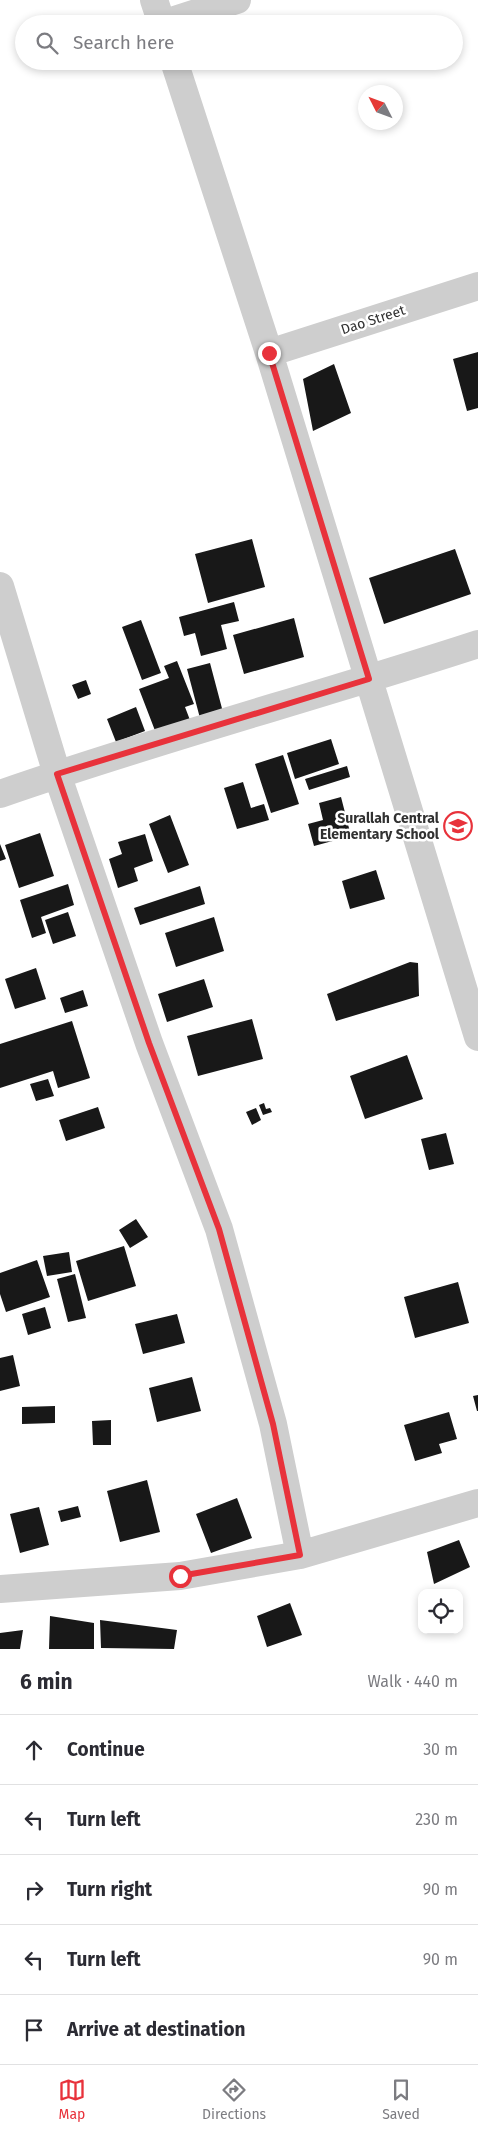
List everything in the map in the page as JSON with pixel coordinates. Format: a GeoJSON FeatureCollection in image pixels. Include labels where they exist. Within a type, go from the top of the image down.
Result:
{"type":"FeatureCollection","features":[{"type":"Feature","properties":{"kind":"street"},"geometry":{"type":"LineString","coordinates":[[154,0],[159,15]]}},
{"type":"Feature","properties":{"kind":"street"},"geometry":{"type":"LineString","coordinates":[[190,15],[237,0]]}},
{"type":"Feature","properties":{"kind":"street"},"geometry":{"type":"LineString","coordinates":[[177,70],[269,353],[478,1037]]}},
{"type":"Feature","properties":{"kind":"street","name":"Dao Street"},"geometry":{"type":"LineString","coordinates":[[269,353],[478,286]]}},
{"type":"Feature","properties":{"kind":"street"},"geometry":{"type":"LineString","coordinates":[[0,586],[57,774],[149,1043],[219,1229],[273,1424],[300,1555]]}},
{"type":"Feature","properties":{"kind":"street"},"geometry":{"type":"LineString","coordinates":[[0,794],[57,774],[478,644]]}},
{"type":"Feature","properties":{"kind":"street"},"geometry":{"type":"LineString","coordinates":[[0,1588],[180,1576],[300,1555],[478,1503]]}},
{"type":"Feature","properties":{"kind":"building"},"geometry":{"type":"Polygon","coordinates":[[[478,352],[478,408],[467,411],[453,359],[478,352]]]}},
{"type":"Feature","properties":{"kind":"building"},"geometry":{"type":"Polygon","coordinates":[[[334,364],[351,413],[313,431],[303,379],[334,364]]]}},
{"type":"Feature","properties":{"kind":"building"},"geometry":{"type":"Polygon","coordinates":[[[252,539],[265,587],[208,603],[195,554],[252,539]]]}},
{"type":"Feature","properties":{"kind":"building"},"geometry":{"type":"Polygon","coordinates":[[[455,549],[471,594],[384,624],[369,578],[455,549]]]}},
{"type":"Feature","properties":{"kind":"building"},"geometry":{"type":"Polygon","coordinates":[[[234,602],[239,621],[221,625],[227,649],[201,656],[195,633],[184,636],[179,617],[234,602]]]}},
{"type":"Feature","properties":{"kind":"building"},"geometry":{"type":"Polygon","coordinates":[[[294,618],[304,657],[244,674],[233,635],[294,618]]]}},
{"type":"Feature","properties":{"kind":"building"},"geometry":{"type":"Polygon","coordinates":[[[141,620],[161,673],[142,680],[122,627],[141,620]]]}},
{"type":"Feature","properties":{"kind":"building"},"geometry":{"type":"Polygon","coordinates":[[[177,661],[194,704],[185,707],[193,728],[159,741],[139,689],[169,678],[164,666],[177,661]]]}},
{"type":"Feature","properties":{"kind":"building"},"geometry":{"type":"Polygon","coordinates":[[[210,663],[224,716],[201,722],[187,669],[210,663]]]}},
{"type":"Feature","properties":{"kind":"building"},"geometry":{"type":"Polygon","coordinates":[[[86,680],[91,694],[78,699],[72,685],[86,680]]]}},
{"type":"Feature","properties":{"kind":"building"},"geometry":{"type":"Polygon","coordinates":[[[136,707],[145,731],[116,742],[107,719],[136,707]]]}},
{"type":"Feature","properties":{"kind":"building"},"geometry":{"type":"Polygon","coordinates":[[[331,739],[339,764],[295,779],[287,753],[331,739]]]}},
{"type":"Feature","properties":{"kind":"building"},"geometry":{"type":"Polygon","coordinates":[[[283,755],[299,804],[271,813],[255,764],[283,755]]]}},
{"type":"Feature","properties":{"kind":"building"},"geometry":{"type":"Polygon","coordinates":[[[347,766],[350,777],[309,790],[305,779],[347,766]]]}},
{"type":"Feature","properties":{"kind":"building"},"geometry":{"type":"Polygon","coordinates":[[[243,782],[251,808],[264,804],[269,820],[237,829],[224,788],[243,782]]]}},
{"type":"Feature","properties":{"kind":"building"},"geometry":{"type":"Polygon","coordinates":[[[341,797],[351,836],[314,846],[308,824],[323,820],[319,803],[341,797]]]}},
{"type":"Feature","properties":{"kind":"building"},"geometry":{"type":"Polygon","coordinates":[[[170,815],[189,865],[168,873],[149,824],[170,815]]]}},
{"type":"Feature","properties":{"kind":"building"},"geometry":{"type":"Polygon","coordinates":[[[40,833],[54,876],[19,888],[5,845],[40,833]]]}},
{"type":"Feature","properties":{"kind":"building"},"geometry":{"type":"Polygon","coordinates":[[[145,834],[153,861],[134,868],[138,881],[118,888],[109,859],[122,854],[118,842],[145,834]]]}},
{"type":"Feature","properties":{"kind":"building"},"geometry":{"type":"Polygon","coordinates":[[[0,844],[6,859],[0,861],[0,844]]]}},
{"type":"Feature","properties":{"kind":"building"},"geometry":{"type":"Polygon","coordinates":[[[376,870],[385,899],[350,909],[342,881],[376,870]]]}},
{"type":"Feature","properties":{"kind":"building"},"geometry":{"type":"Polygon","coordinates":[[[68,884],[74,905],[41,917],[46,933],[32,938],[20,900],[68,884]]]}},
{"type":"Feature","properties":{"kind":"building"},"geometry":{"type":"Polygon","coordinates":[[[200,886],[205,904],[140,925],[134,908],[200,886]]]}},
{"type":"Feature","properties":{"kind":"building"},"geometry":{"type":"Polygon","coordinates":[[[68,912],[76,936],[53,944],[45,920],[68,912]]]}},
{"type":"Feature","properties":{"kind":"building"},"geometry":{"type":"Polygon","coordinates":[[[214,917],[224,951],[176,967],[165,933],[214,917]]]}},
{"type":"Feature","properties":{"kind":"building"},"geometry":{"type":"Polygon","coordinates":[[[410,962],[418,963],[419,996],[336,1021],[327,994],[410,962]]]}},
{"type":"Feature","properties":{"kind":"building"},"geometry":{"type":"Polygon","coordinates":[[[36,968],[46,999],[15,1009],[5,979],[36,968]]]}},
{"type":"Feature","properties":{"kind":"building"},"geometry":{"type":"Polygon","coordinates":[[[204,979],[213,1007],[167,1022],[158,994],[204,979]]]}},
{"type":"Feature","properties":{"kind":"building"},"geometry":{"type":"Polygon","coordinates":[[[83,990],[88,1006],[65,1013],[60,998],[83,990]]]}},
{"type":"Feature","properties":{"kind":"building"},"geometry":{"type":"Polygon","coordinates":[[[252,1019],[263,1059],[198,1076],[187,1036],[252,1019]]]}},
{"type":"Feature","properties":{"kind":"building"},"geometry":{"type":"Polygon","coordinates":[[[72,1021],[90,1078],[58,1088],[53,1071],[0,1088],[0,1044],[72,1021]]]}},
{"type":"Feature","properties":{"kind":"building"},"geometry":{"type":"Polygon","coordinates":[[[407,1055],[423,1099],[365,1119],[350,1076],[407,1055]]]}},
{"type":"Feature","properties":{"kind":"building"},"geometry":{"type":"Polygon","coordinates":[[[48,1079],[54,1096],[36,1101],[30,1084],[48,1079]]]}},
{"type":"Feature","properties":{"kind":"building"},"geometry":{"type":"Polygon","coordinates":[[[264,1103],[266,1109],[270,1108],[272,1112],[263,1115],[259,1105],[264,1103]]]}},
{"type":"Feature","properties":{"kind":"building"},"geometry":{"type":"Polygon","coordinates":[[[98,1107],[105,1128],[66,1141],[59,1120],[98,1107]]]}},
{"type":"Feature","properties":{"kind":"building"},"geometry":{"type":"Polygon","coordinates":[[[256,1108],[261,1120],[252,1125],[246,1112],[256,1108]]]}},
{"type":"Feature","properties":{"kind":"building"},"geometry":{"type":"Polygon","coordinates":[[[446,1133],[454,1164],[429,1170],[421,1139],[446,1133]]]}},
{"type":"Feature","properties":{"kind":"building"},"geometry":{"type":"Polygon","coordinates":[[[136,1219],[148,1237],[130,1248],[119,1230],[136,1219]]]}},
{"type":"Feature","properties":{"kind":"building"},"geometry":{"type":"Polygon","coordinates":[[[124,1246],[136,1286],[88,1301],[76,1261],[124,1246]]]}},
{"type":"Feature","properties":{"kind":"building"},"geometry":{"type":"Polygon","coordinates":[[[69,1252],[72,1272],[47,1276],[43,1256],[69,1252]]]}},
{"type":"Feature","properties":{"kind":"building"},"geometry":{"type":"Polygon","coordinates":[[[37,1260],[50,1297],[6,1312],[0,1294],[0,1273],[37,1260]]]}},
{"type":"Feature","properties":{"kind":"building"},"geometry":{"type":"Polygon","coordinates":[[[75,1274],[86,1318],[68,1322],[57,1279],[75,1274]]]}},
{"type":"Feature","properties":{"kind":"building"},"geometry":{"type":"Polygon","coordinates":[[[458,1282],[469,1323],[415,1338],[404,1297],[458,1282]]]}},
{"type":"Feature","properties":{"kind":"building"},"geometry":{"type":"Polygon","coordinates":[[[45,1307],[51,1328],[28,1335],[22,1314],[45,1307]]]}},
{"type":"Feature","properties":{"kind":"building"},"geometry":{"type":"Polygon","coordinates":[[[177,1314],[185,1343],[143,1354],[135,1324],[177,1314]]]}},
{"type":"Feature","properties":{"kind":"building"},"geometry":{"type":"Polygon","coordinates":[[[13,1355],[20,1386],[0,1391],[0,1358],[13,1355]]]}},
{"type":"Feature","properties":{"kind":"building"},"geometry":{"type":"Polygon","coordinates":[[[192,1377],[201,1411],[157,1422],[149,1388],[192,1377]]]}},
{"type":"Feature","properties":{"kind":"building"},"geometry":{"type":"Polygon","coordinates":[[[478,1395],[478,1411],[477,1411],[473,1396],[478,1395]]]}},
{"type":"Feature","properties":{"kind":"building"},"geometry":{"type":"Polygon","coordinates":[[[55,1406],[55,1423],[22,1424],[22,1407],[55,1406]]]}},
{"type":"Feature","properties":{"kind":"building"},"geometry":{"type":"Polygon","coordinates":[[[449,1412],[457,1439],[439,1444],[442,1453],[415,1461],[404,1425],[449,1412]]]}},
{"type":"Feature","properties":{"kind":"building"},"geometry":{"type":"Polygon","coordinates":[[[111,1420],[111,1445],[93,1445],[92,1421],[111,1420]]]}},
{"type":"Feature","properties":{"kind":"building"},"geometry":{"type":"Polygon","coordinates":[[[147,1480],[160,1532],[120,1542],[107,1491],[147,1480]]]}},
{"type":"Feature","properties":{"kind":"building"},"geometry":{"type":"Polygon","coordinates":[[[237,1498],[252,1538],[211,1553],[196,1514],[237,1498]]]}},
{"type":"Feature","properties":{"kind":"building"},"geometry":{"type":"Polygon","coordinates":[[[78,1506],[81,1517],[61,1522],[58,1511],[78,1506]]]}},
{"type":"Feature","properties":{"kind":"building"},"geometry":{"type":"Polygon","coordinates":[[[39,1507],[49,1545],[20,1553],[10,1514],[39,1507]]]}},
{"type":"Feature","properties":{"kind":"building"},"geometry":{"type":"Polygon","coordinates":[[[459,1540],[470,1567],[434,1584],[427,1552],[459,1540]]]}},
{"type":"Feature","properties":{"kind":"building"},"geometry":{"type":"Polygon","coordinates":[[[290,1603],[302,1635],[267,1647],[257,1616],[290,1603]]]}},
{"type":"Feature","properties":{"kind":"building"},"geometry":{"type":"Polygon","coordinates":[[[50,1616],[94,1623],[94,1649],[49,1649],[50,1616]]]}},
{"type":"Feature","properties":{"kind":"building"},"geometry":{"type":"Polygon","coordinates":[[[100,1620],[177,1630],[174,1649],[101,1648],[100,1620]]]}},
{"type":"Feature","properties":{"kind":"building"},"geometry":{"type":"Polygon","coordinates":[[[23,1630],[20,1649],[0,1649],[0,1633],[23,1630]]]}},
{"type":"Feature","properties":{"kind":"place","name":"Surallah Central Elementary School"},"geometry":{"type":"Point","coordinates":[458,826]}},
{"type":"Feature","properties":{"kind":"route"},"geometry":{"type":"LineString","coordinates":[[180,1576],[300,1555],[273,1424],[219,1229],[149,1043],[57,774],[369,679],[269,353]]}}]}
